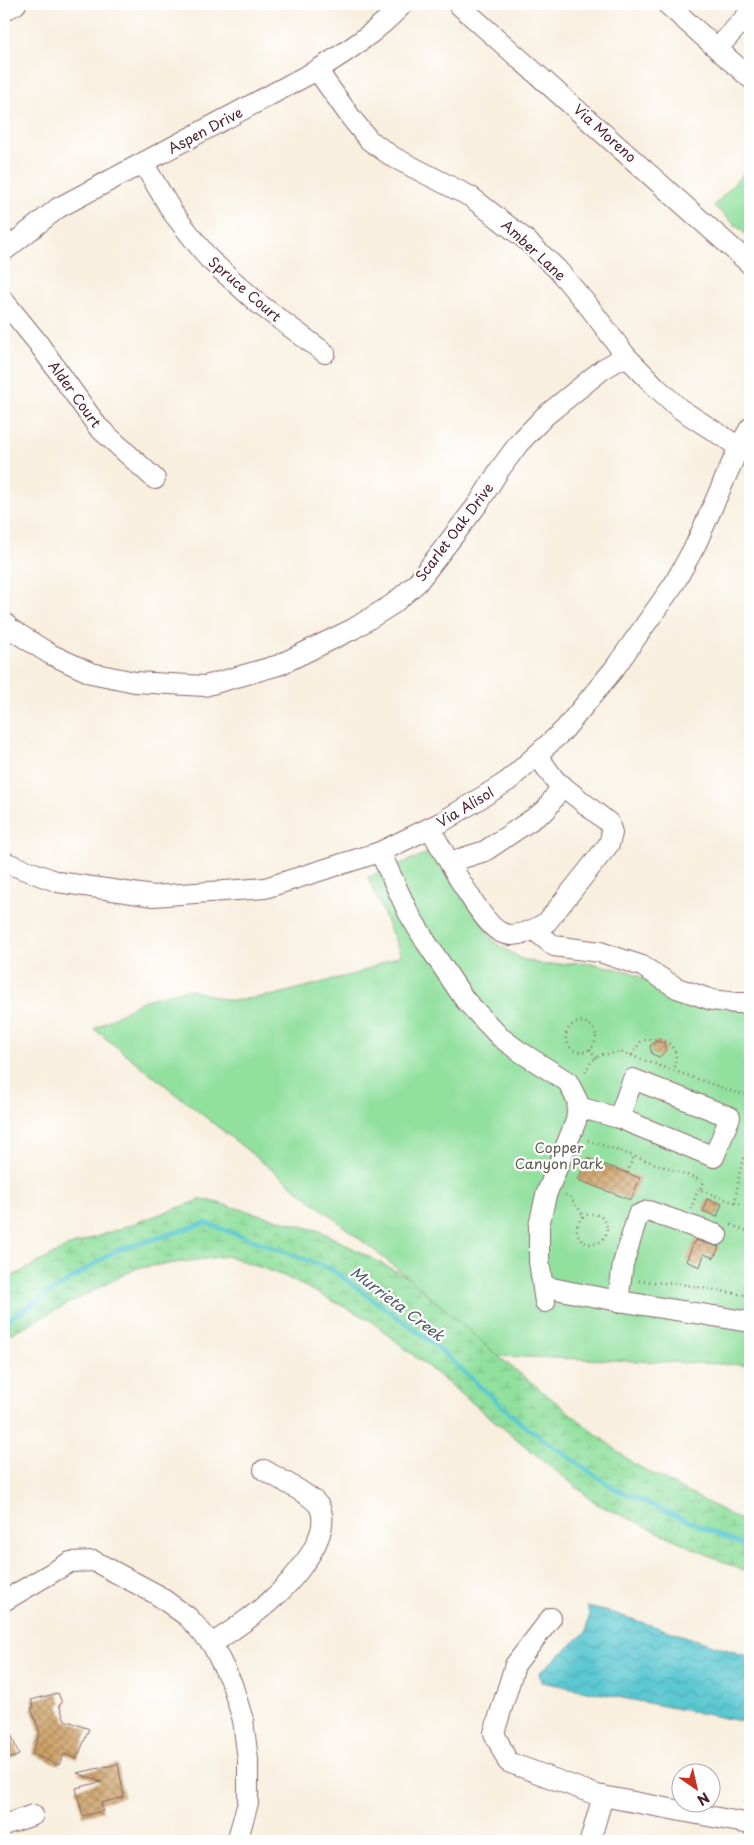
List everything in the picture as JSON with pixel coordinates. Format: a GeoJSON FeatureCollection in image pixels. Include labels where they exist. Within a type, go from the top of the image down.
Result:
{"type":"FeatureCollection","features":[{"type":"Feature","properties":{"kind":"street"},"geometry":{"type":"LineString","coordinates":[[4,11],[16,4]]}},
{"type":"Feature","properties":{"kind":"street","name":"Aspen Drive"},"geometry":{"type":"LineString","coordinates":[[4,251],[58,208],[317,70],[352,49],[384,24],[403,4]]}},
{"type":"Feature","properties":{"kind":"street","name":"Via Moreno"},"geometry":{"type":"LineString","coordinates":[[458,4],[750,264]]}},
{"type":"Feature","properties":{"kind":"street"},"geometry":{"type":"LineString","coordinates":[[666,4],[750,78]]}},
{"type":"Feature","properties":{"kind":"street"},"geometry":{"type":"LineString","coordinates":[[718,48],[750,12]]}},
{"type":"Feature","properties":{"kind":"street","name":"Amber Lane"},"geometry":{"type":"LineString","coordinates":[[317,70],[369,140],[393,157],[471,197],[532,245],[563,276],[626,356],[657,388],[680,409],[739,447]]}},
{"type":"Feature","properties":{"kind":"street","name":"Spruce Court"},"geometry":{"type":"LineString","coordinates":[[143,163],[173,213],[208,259],[259,304],[325,353]]}},
{"type":"Feature","properties":{"kind":"street","name":"Alder Court"},"geometry":{"type":"LineString","coordinates":[[4,301],[38,344],[98,427],[155,479]]}},
{"type":"Feature","properties":{"kind":"street","name":"Scarlet Oak Drive"},"geometry":{"type":"LineString","coordinates":[[4,622],[9,628],[50,654],[91,673],[135,682],[205,686],[279,665],[353,629],[393,604],[417,583],[478,504],[519,443],[552,411],[603,369],[626,356]]}},
{"type":"Feature","properties":{"kind":"street","name":"Via Alisol"},"geometry":{"type":"LineString","coordinates":[[4,862],[58,882],[152,896],[265,888],[380,852],[442,822],[508,781],[564,730],[614,669],[674,584],[696,544],[739,447],[750,428]]}},
{"type":"Feature","properties":{"kind":"street"},"geometry":{"type":"LineString","coordinates":[[430,828],[474,903],[500,933],[518,935],[534,930],[547,922],[608,844],[612,833],[609,823],[555,780],[537,754]]}},
{"type":"Feature","properties":{"kind":"street"},"geometry":{"type":"LineString","coordinates":[[450,862],[485,851],[546,810],[562,785]]}},
{"type":"Feature","properties":{"kind":"street"},"geometry":{"type":"LineString","coordinates":[[380,852],[412,920],[465,1000],[500,1037],[568,1082],[578,1102],[576,1121],[546,1195],[539,1226],[539,1261],[544,1294],[671,1308],[750,1322]]}},
{"type":"Feature","properties":{"kind":"street"},"geometry":{"type":"LineString","coordinates":[[534,930],[554,946],[600,952],[642,966],[677,988],[712,1000],[737,1003],[750,1002]]}},
{"type":"Feature","properties":{"kind":"street"},"geometry":{"type":"LineString","coordinates":[[578,1107],[619,1118],[714,1157],[730,1117],[633,1079],[619,1118]]}},
{"type":"Feature","properties":{"kind":"street"},"geometry":{"type":"LineString","coordinates":[[618,1302],[623,1264],[638,1215],[648,1211],[721,1229]]}},
{"type":"Feature","properties":{"kind":"street"},"geometry":{"type":"LineString","coordinates":[[212,1644],[268,1603],[298,1572],[317,1540],[323,1522],[318,1505],[302,1492],[264,1470]]}},
{"type":"Feature","properties":{"kind":"street"},"geometry":{"type":"LineString","coordinates":[[4,1601],[70,1562],[94,1561],[156,1594],[188,1617],[212,1644],[232,1684],[243,1720],[248,1760],[248,1803],[237,1841]]}},
{"type":"Feature","properties":{"kind":"street"},"geometry":{"type":"LineString","coordinates":[[551,1618],[514,1665],[494,1733],[508,1762],[603,1796],[750,1824]]}},
{"type":"Feature","properties":{"kind":"street"},"geometry":{"type":"LineString","coordinates":[[590,1841],[603,1796]]}},
{"type":"Feature","properties":{"kind":"street"},"geometry":{"type":"LineString","coordinates":[[4,1825],[33,1815]]}},
{"type":"Feature","properties":{"kind":"path"},"geometry":{"type":"LineString","coordinates":[[584,1022],[593,1027],[596,1042],[590,1048],[580,1052],[568,1044],[566,1040],[567,1031],[574,1023],[584,1022]]}},
{"type":"Feature","properties":{"kind":"path"},"geometry":{"type":"LineString","coordinates":[[632,1055],[641,1041],[652,1038],[662,1040],[669,1044],[675,1052],[676,1062],[674,1070]]}},
{"type":"Feature","properties":{"kind":"path"},"geometry":{"type":"LineString","coordinates":[[590,1048],[596,1058]]}},
{"type":"Feature","properties":{"kind":"path"},"geometry":{"type":"LineString","coordinates":[[585,1072],[596,1058],[610,1052],[621,1052],[737,1093],[750,1094]]}},
{"type":"Feature","properties":{"kind":"path"},"geometry":{"type":"LineString","coordinates":[[584,1138],[704,1181],[700,1190],[698,1189],[690,1211]]}},
{"type":"Feature","properties":{"kind":"path"},"geometry":{"type":"LineString","coordinates":[[735,1203],[740,1170],[750,1140]]}},
{"type":"Feature","properties":{"kind":"path"},"geometry":{"type":"LineString","coordinates":[[628,1173],[634,1156]]}},
{"type":"Feature","properties":{"kind":"path"},"geometry":{"type":"LineString","coordinates":[[700,1190],[735,1203],[750,1206]]}},
{"type":"Feature","properties":{"kind":"path"},"geometry":{"type":"LineString","coordinates":[[561,1195],[571,1198],[584,1216]]}},
{"type":"Feature","properties":{"kind":"path"},"geometry":{"type":"LineString","coordinates":[[595,1215],[606,1223],[607,1233],[602,1241],[592,1244],[582,1241],[579,1237],[577,1227],[584,1216],[595,1215]]}},
{"type":"Feature","properties":{"kind":"path"},"geometry":{"type":"LineString","coordinates":[[721,1229],[750,1232]]}},
{"type":"Feature","properties":{"kind":"path"},"geometry":{"type":"LineString","coordinates":[[630,1281],[680,1284],[750,1296]]}},
{"type":"Feature","properties":{"kind":"green space"},"geometry":{"type":"Polygon","coordinates":[[[750,166],[750,238],[714,206],[750,166]]]}},
{"type":"Feature","properties":{"kind":"green space","name":"Copper Canyon Park"},"geometry":{"type":"Polygon","coordinates":[[[435,850],[495,943],[522,959],[544,965],[585,962],[631,972],[673,997],[750,1012],[750,1365],[498,1356],[409,1278],[94,1029],[142,1001],[187,989],[232,1001],[275,995],[358,973],[401,955],[368,877],[435,850]]]}},
{"type":"Feature","properties":{"kind":"green space"},"geometry":{"type":"Polygon","coordinates":[[[203,1199],[320,1231],[409,1278],[498,1356],[634,1464],[750,1525],[750,1574],[597,1504],[370,1320],[284,1276],[228,1256],[137,1268],[4,1337],[4,1281],[67,1247],[203,1199]]]}},
{"type":"Feature","properties":{"kind":"water"},"geometry":{"type":"Polygon","coordinates":[[[587,1607],[613,1613],[750,1657],[750,1723],[541,1682],[539,1673],[587,1631],[589,1612],[587,1607]]]}},
{"type":"Feature","properties":{"kind":"building"},"geometry":{"type":"Polygon","coordinates":[[[656,1041],[664,1043],[666,1051],[659,1057],[652,1054],[650,1046],[656,1041]]]}},
{"type":"Feature","properties":{"kind":"building"},"geometry":{"type":"Polygon","coordinates":[[[587,1158],[640,1178],[631,1200],[578,1180],[587,1158]]]}},
{"type":"Feature","properties":{"kind":"building"},"geometry":{"type":"Polygon","coordinates":[[[707,1199],[722,1204],[717,1217],[703,1211],[707,1199]]]}},
{"type":"Feature","properties":{"kind":"building"},"geometry":{"type":"Polygon","coordinates":[[[695,1240],[719,1247],[714,1258],[704,1254],[700,1267],[686,1261],[695,1240]]]}},
{"type":"Feature","properties":{"kind":"building"},"geometry":{"type":"Polygon","coordinates":[[[58,1693],[62,1703],[59,1705],[65,1720],[89,1729],[77,1759],[64,1754],[59,1765],[32,1754],[40,1733],[31,1708],[34,1707],[31,1700],[58,1693]]]}},
{"type":"Feature","properties":{"kind":"building"},"geometry":{"type":"Polygon","coordinates":[[[4,1718],[19,1755],[4,1761],[4,1718]]]}},
{"type":"Feature","properties":{"kind":"building"},"geometry":{"type":"Polygon","coordinates":[[[118,1764],[124,1797],[101,1803],[103,1811],[83,1816],[76,1788],[101,1782],[77,1773],[118,1764]]]}},
{"type":"Feature","properties":{"kind":"waterway","name":"Murrieta Creek"},"geometry":{"type":"LineString","coordinates":[[4,1322],[115,1251],[206,1223],[331,1269],[430,1341],[522,1424],[613,1488],[750,1548]]}}]}
